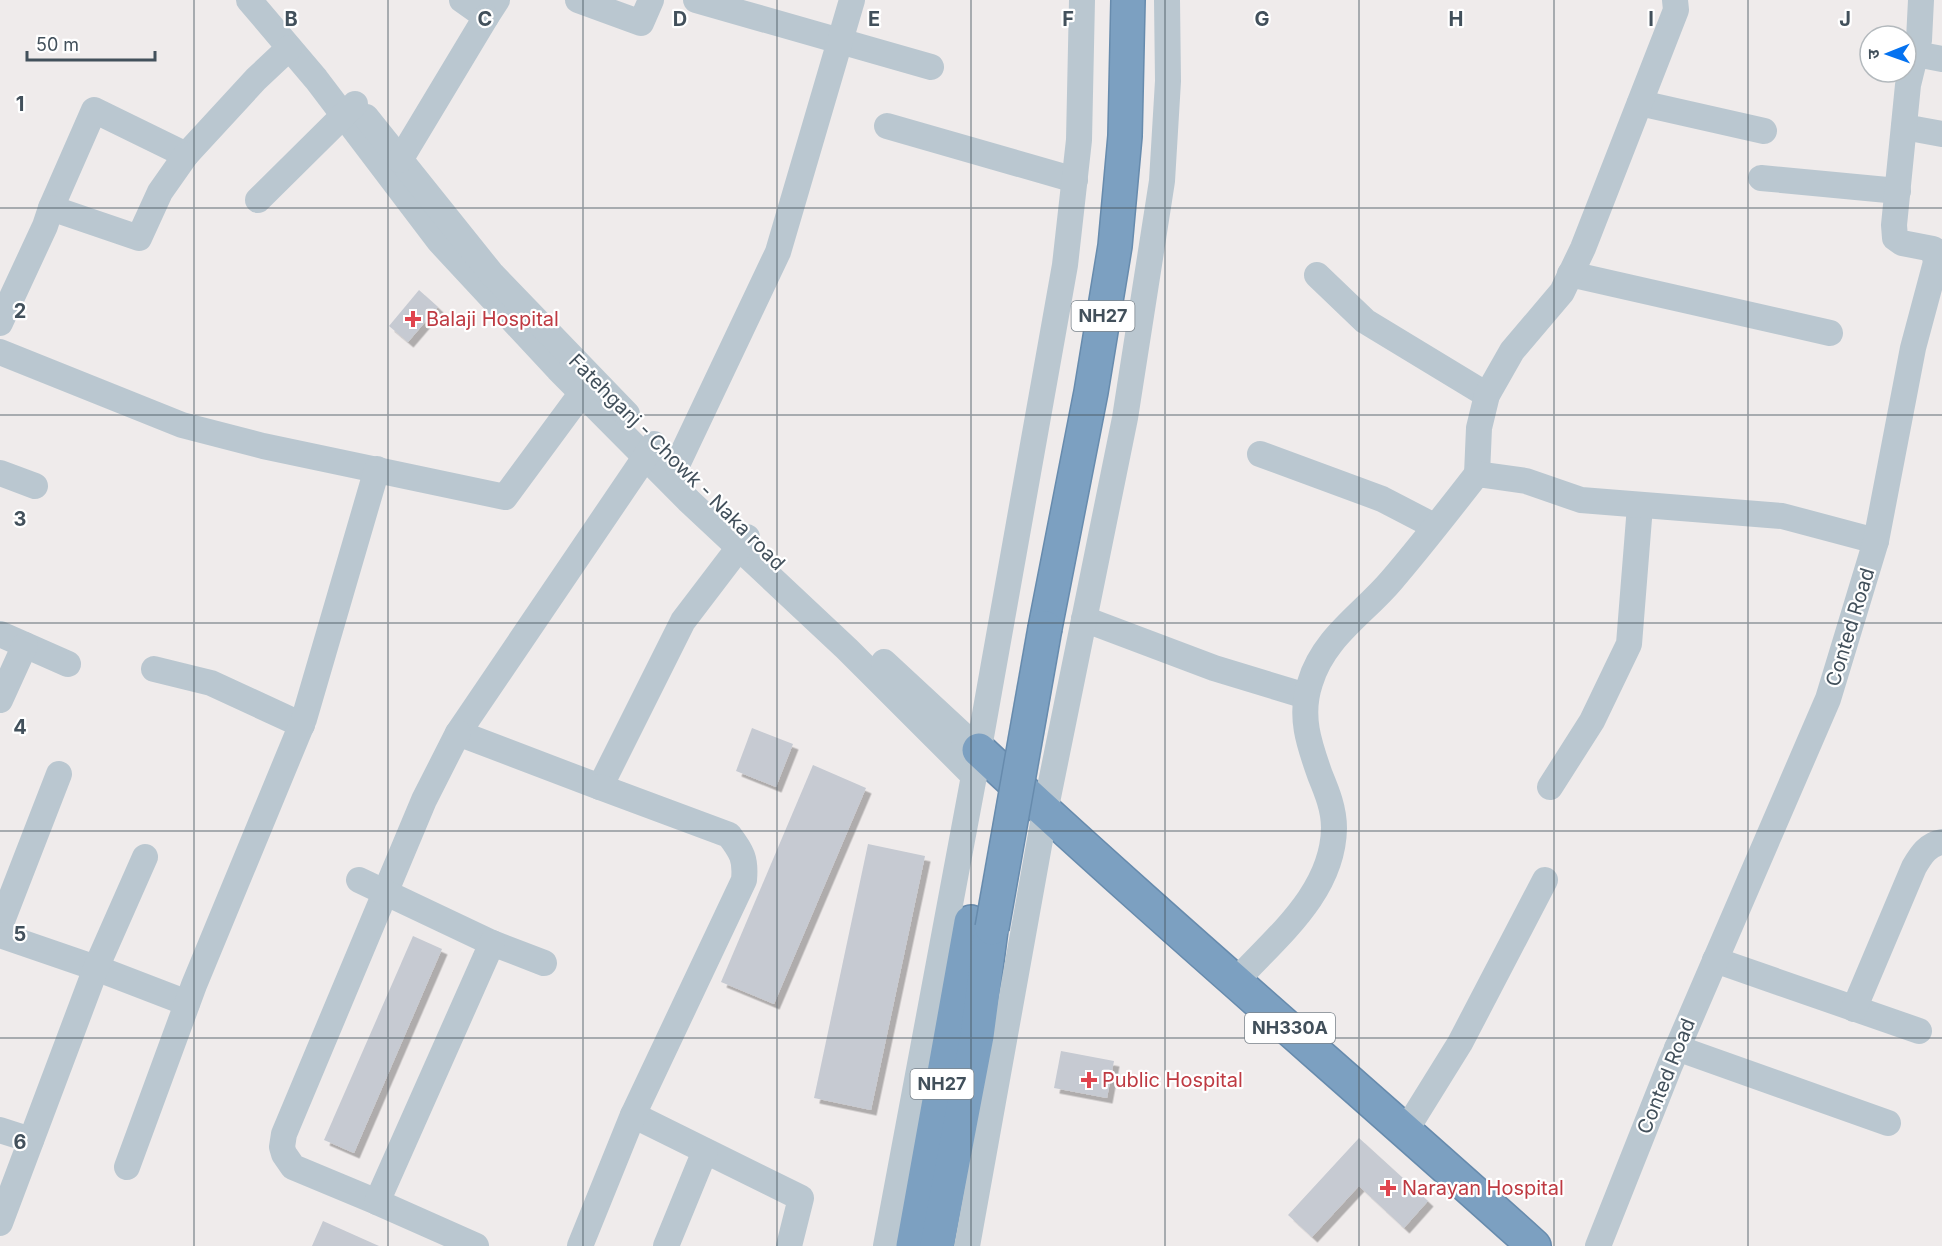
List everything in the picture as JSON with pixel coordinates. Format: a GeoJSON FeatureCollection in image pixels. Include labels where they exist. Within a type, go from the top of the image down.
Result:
{"type":"FeatureCollection","features":[{"type":"Feature","properties":{"kind":"highway","name":"NH27"},"geometry":{"type":"LineString","coordinates":[[913,1246],[981,925],[1035,627],[1090,275],[1102,158],[1108,34],[1107,0]]}},
{"type":"Feature","properties":{"kind":"highway","name":"NH27"},"geometry":{"type":"LineString","coordinates":[[1035,627],[1091,392],[1115,246],[1125,136],[1128,0]]}},
{"type":"Feature","properties":{"kind":"highway","name":"Fatehganj - Chowk - Naka road"},"geometry":{"type":"LineString","coordinates":[[977,763],[1043,822]]}},
{"type":"Feature","properties":{"kind":"highway","name":"NH330A"},"geometry":{"type":"LineString","coordinates":[[1043,822],[1236,981],[1534,1246]]}},
{"type":"Feature","properties":{"kind":"highway","name":"NH330A"},"geometry":{"type":"LineString","coordinates":[[1043,822],[1514,1246]]}},
{"type":"Feature","properties":{"kind":"highway","name":"NH27"},"geometry":{"type":"LineString","coordinates":[[937,1246],[977,1036],[981,925]]}},
{"type":"Feature","properties":{"kind":"street"},"geometry":{"type":"LineString","coordinates":[[249,0],[289,48],[350,110],[439,241],[743,542],[683,621],[600,786]]}},
{"type":"Feature","properties":{"kind":"street","name":"Fatehganj - Chowk - Naka road"},"geometry":{"type":"LineString","coordinates":[[272,0],[350,110],[400,160],[491,273],[587,386]]}},
{"type":"Feature","properties":{"kind":"street"},"geometry":{"type":"LineString","coordinates":[[400,160],[492,8],[462,0]]}},
{"type":"Feature","properties":{"kind":"street"},"geometry":{"type":"LineString","coordinates":[[578,0],[641,22],[651,0]]}},
{"type":"Feature","properties":{"kind":"street"},"geometry":{"type":"LineString","coordinates":[[696,0],[931,67]]}},
{"type":"Feature","properties":{"kind":"street"},"geometry":{"type":"LineString","coordinates":[[677,465],[778,252],[852,0]]}},
{"type":"Feature","properties":{"kind":"street"},"geometry":{"type":"LineString","coordinates":[[886,1246],[977,763],[1065,265],[1080,140],[1082,0]]}},
{"type":"Feature","properties":{"kind":"street"},"geometry":{"type":"LineString","coordinates":[[967,1246],[1043,822],[1125,418],[1162,181],[1168,81],[1167,0]]}},
{"type":"Feature","properties":{"kind":"street"},"geometry":{"type":"LineString","coordinates":[[1236,981],[1309,902],[1320,885],[1328,863],[1334,829],[1332,813],[1305,730],[1306,696],[1314,669],[1335,638],[1390,581],[1477,474],[1479,428],[1487,395],[1512,351],[1562,292],[1583,248],[1676,9],[1675,0]]}},
{"type":"Feature","properties":{"kind":"street","name":"Conted Road"},"geometry":{"type":"LineString","coordinates":[[1918,45],[1921,0]]}},
{"type":"Feature","properties":{"kind":"street"},"geometry":{"type":"LineString","coordinates":[[51,208],[139,238],[160,192],[186,155],[256,79],[289,48]]}},
{"type":"Feature","properties":{"kind":"street"},"geometry":{"type":"LineString","coordinates":[[1918,54],[1942,59]]}},
{"type":"Feature","properties":{"kind":"street","name":"Conted Road"},"geometry":{"type":"LineString","coordinates":[[1598,1246],[1677,1048],[1828,699],[1876,541],[1913,348],[1936,262],[1938,245],[1902,243],[1895,238],[1908,84]]}},
{"type":"Feature","properties":{"kind":"street"},"geometry":{"type":"LineString","coordinates":[[1640,103],[1764,131]]}},
{"type":"Feature","properties":{"kind":"street"},"geometry":{"type":"LineString","coordinates":[[0,323],[45,226],[94,110],[186,155]]}},
{"type":"Feature","properties":{"kind":"street"},"geometry":{"type":"LineString","coordinates":[[258,200],[350,110]]}},
{"type":"Feature","properties":{"kind":"street"},"geometry":{"type":"LineString","coordinates":[[887,126],[1075,180]]}},
{"type":"Feature","properties":{"kind":"street"},"geometry":{"type":"LineString","coordinates":[[1904,127],[1942,134]]}},
{"type":"Feature","properties":{"kind":"street"},"geometry":{"type":"LineString","coordinates":[[1761,178],[1898,191]]}},
{"type":"Feature","properties":{"kind":"street"},"geometry":{"type":"LineString","coordinates":[[1570,274],[1830,333]]}},
{"type":"Feature","properties":{"kind":"street"},"geometry":{"type":"LineString","coordinates":[[1317,275],[1365,321],[1487,395]]}},
{"type":"Feature","properties":{"kind":"street"},"geometry":{"type":"LineString","coordinates":[[0,352],[182,425],[263,446],[505,498],[587,386]]}},
{"type":"Feature","properties":{"kind":"street"},"geometry":{"type":"LineString","coordinates":[[476,1246],[293,1167],[282,1147],[284,1134],[424,800],[458,733],[650,450]]}},
{"type":"Feature","properties":{"kind":"street","name":"Fatehganj - Chowk - Naka road"},"geometry":{"type":"LineString","coordinates":[[650,450],[677,465],[743,542],[977,763]]}},
{"type":"Feature","properties":{"kind":"street"},"geometry":{"type":"LineString","coordinates":[[1260,454],[1382,499],[1434,526]]}},
{"type":"Feature","properties":{"kind":"street"},"geometry":{"type":"LineString","coordinates":[[127,1167],[187,1004],[302,725],[377,469]]}},
{"type":"Feature","properties":{"kind":"street"},"geometry":{"type":"LineString","coordinates":[[0,473],[35,486]]}},
{"type":"Feature","properties":{"kind":"street"},"geometry":{"type":"LineString","coordinates":[[1477,474],[1526,481],[1581,500],[1782,516],[1876,541]]}},
{"type":"Feature","properties":{"kind":"street"},"geometry":{"type":"LineString","coordinates":[[1550,787],[1592,721],[1629,644],[1640,506]]}},
{"type":"Feature","properties":{"kind":"street"},"geometry":{"type":"LineString","coordinates":[[1084,619],[1214,668],[1306,696]]}},
{"type":"Feature","properties":{"kind":"street"},"geometry":{"type":"LineString","coordinates":[[0,634],[68,664]]}},
{"type":"Feature","properties":{"kind":"street"},"geometry":{"type":"LineString","coordinates":[[0,700],[25,645]]}},
{"type":"Feature","properties":{"kind":"street"},"geometry":{"type":"LineString","coordinates":[[154,669],[211,683],[302,725]]}},
{"type":"Feature","properties":{"kind":"street"},"geometry":{"type":"LineString","coordinates":[[458,733],[729,835],[741,850],[746,865],[744,880],[633,1115],[580,1246]]}},
{"type":"Feature","properties":{"kind":"street"},"geometry":{"type":"LineString","coordinates":[[0,926],[59,774]]}},
{"type":"Feature","properties":{"kind":"street"},"geometry":{"type":"LineString","coordinates":[[1854,1008],[1914,867],[1924,850],[1937,842],[1942,842]]}},
{"type":"Feature","properties":{"kind":"street"},"geometry":{"type":"LineString","coordinates":[[0,1223],[96,968],[145,857]]}},
{"type":"Feature","properties":{"kind":"street"},"geometry":{"type":"LineString","coordinates":[[358,880],[492,944],[544,963]]}},
{"type":"Feature","properties":{"kind":"street"},"geometry":{"type":"LineString","coordinates":[[1406,1130],[1460,1043],[1545,880]]}},
{"type":"Feature","properties":{"kind":"street"},"geometry":{"type":"LineString","coordinates":[[0,935],[96,968],[187,1004]]}},
{"type":"Feature","properties":{"kind":"street"},"geometry":{"type":"LineString","coordinates":[[377,1202],[492,944]]}},
{"type":"Feature","properties":{"kind":"street"},"geometry":{"type":"LineString","coordinates":[[1715,960],[1919,1031]]}},
{"type":"Feature","properties":{"kind":"street"},"geometry":{"type":"LineString","coordinates":[[1677,1048],[1888,1122]]}},
{"type":"Feature","properties":{"kind":"street"},"geometry":{"type":"LineString","coordinates":[[633,1115],[801,1198],[789,1246]]}},
{"type":"Feature","properties":{"kind":"street"},"geometry":{"type":"LineString","coordinates":[[0,1130],[31,1140]]}},
{"type":"Feature","properties":{"kind":"street"},"geometry":{"type":"LineString","coordinates":[[666,1246],[705,1150]]}},
{"type":"Feature","properties":{"kind":"building"},"geometry":{"type":"Polygon","coordinates":[[[419,290],[438,307],[408,342],[389,326],[419,290]]]}},
{"type":"Feature","properties":{"kind":"building"},"geometry":{"type":"Polygon","coordinates":[[[752,728],[793,744],[776,787],[736,771],[752,728]]]}},
{"type":"Feature","properties":{"kind":"building"},"geometry":{"type":"Polygon","coordinates":[[[813,765],[866,788],[774,1004],[721,982],[813,765]]]}},
{"type":"Feature","properties":{"kind":"building"},"geometry":{"type":"Polygon","coordinates":[[[868,844],[925,856],[871,1110],[814,1098],[868,844]]]}},
{"type":"Feature","properties":{"kind":"building"},"geometry":{"type":"Polygon","coordinates":[[[413,936],[442,949],[354,1153],[324,1140],[413,936]]]}},
{"type":"Feature","properties":{"kind":"building"},"geometry":{"type":"Polygon","coordinates":[[[1061,1051],[1114,1061],[1107,1098],[1054,1088],[1061,1051]]]}},
{"type":"Feature","properties":{"kind":"building"},"geometry":{"type":"Polygon","coordinates":[[[1359,1138],[1428,1201],[1404,1228],[1359,1186],[1312,1237],[1288,1215],[1359,1138]]]}},
{"type":"Feature","properties":{"kind":"building"},"geometry":{"type":"Polygon","coordinates":[[[323,1221],[379,1246],[312,1246],[323,1221]]]}},
{"type":"Feature","properties":{"kind":"place","name":"Balaji Hospital"},"geometry":{"type":"Point","coordinates":[413,319]}},
{"type":"Feature","properties":{"kind":"place","name":"Public Hospital"},"geometry":{"type":"Point","coordinates":[1089,1080]}},
{"type":"Feature","properties":{"kind":"place","name":"Narayan Hospital"},"geometry":{"type":"Point","coordinates":[1388,1188]}}]}
